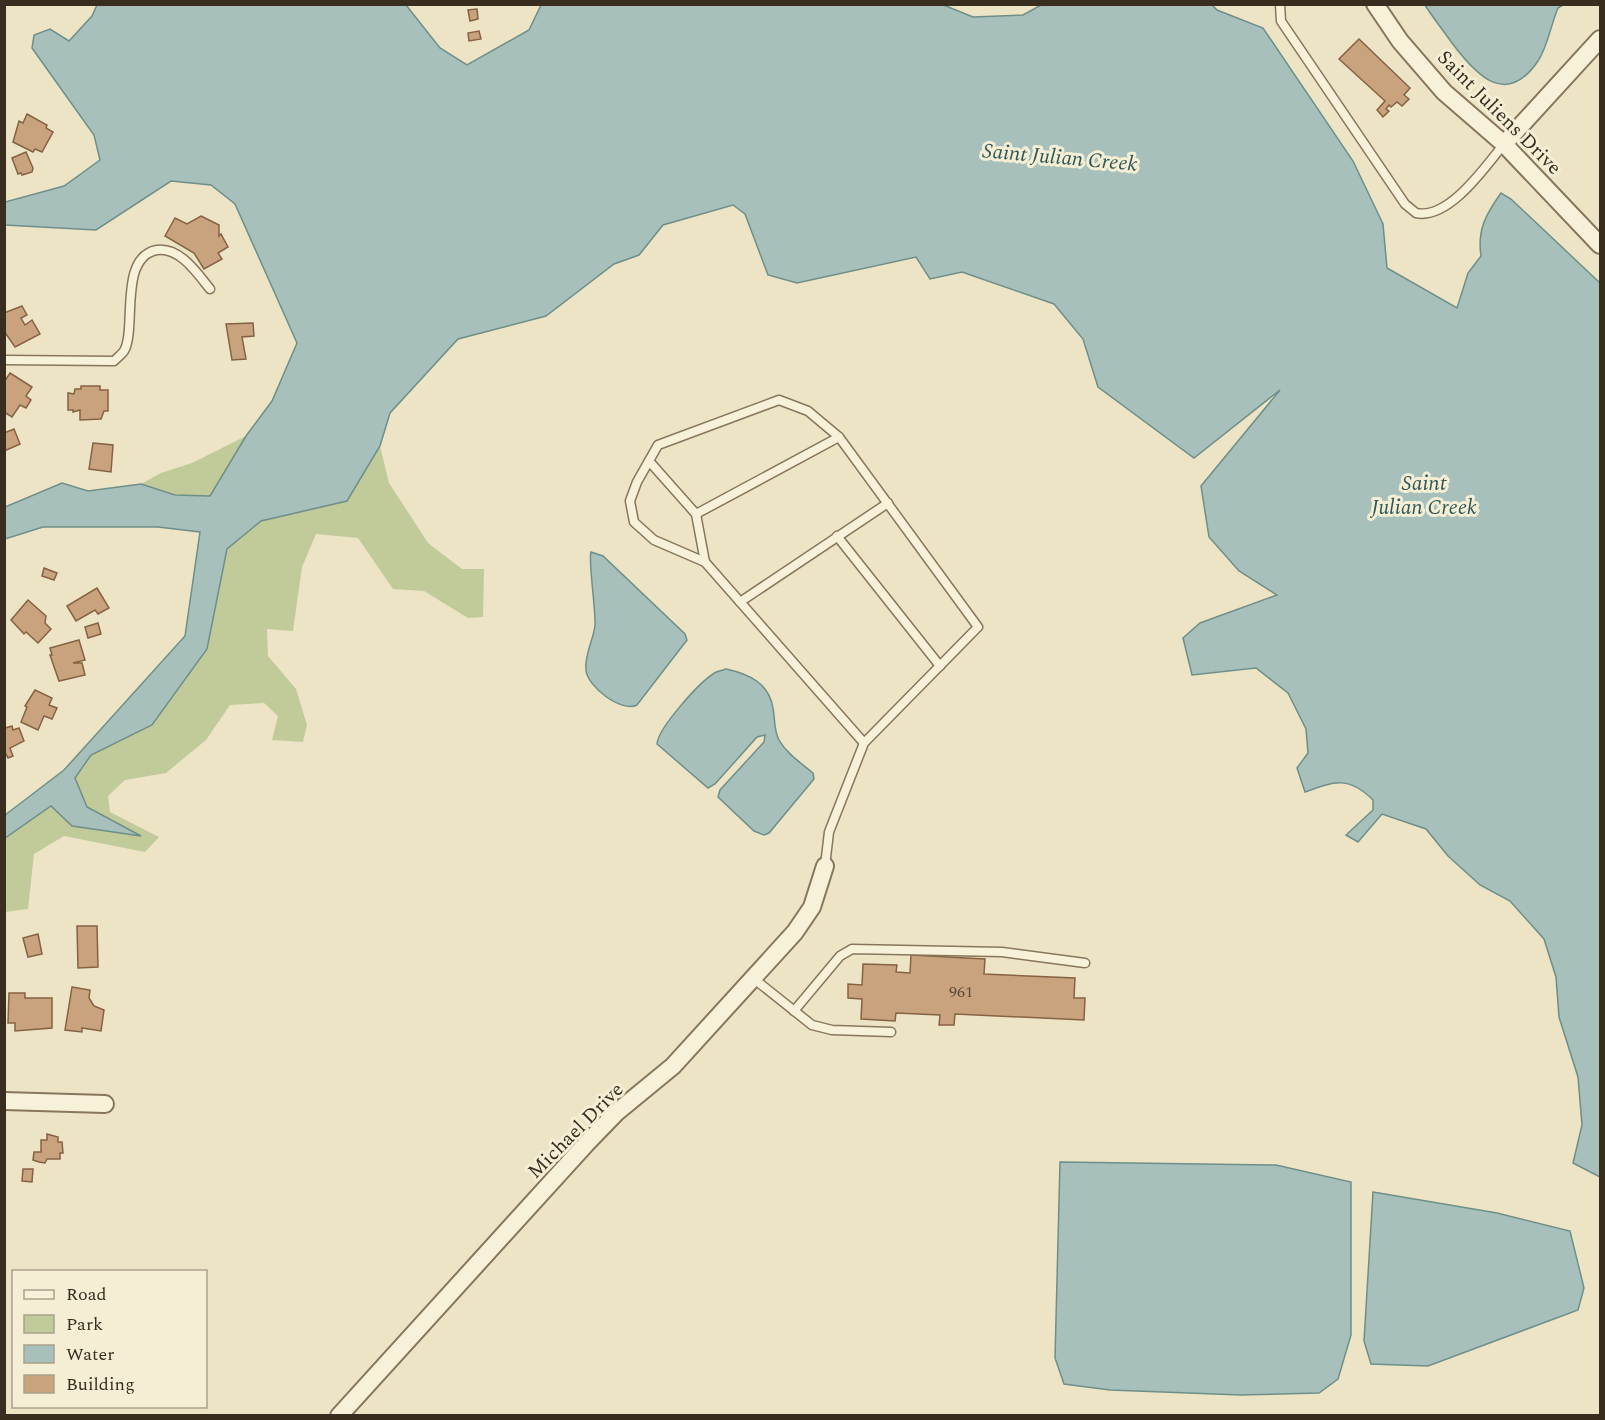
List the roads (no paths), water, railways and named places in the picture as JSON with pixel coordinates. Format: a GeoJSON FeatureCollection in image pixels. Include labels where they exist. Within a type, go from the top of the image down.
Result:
{"type":"FeatureCollection","features":[{"type":"Feature","properties":{"kind":"street","name":"Saint Juliens Drive"},"geometry":{"type":"LineString","coordinates":[[1375,4],[1400,40],[1444,92],[1504,144],[1600,245]]}},
{"type":"Feature","properties":{"kind":"street"},"geometry":{"type":"LineString","coordinates":[[1504,144],[1600,39]]}},
{"type":"Feature","properties":{"kind":"street","name":"Michael Drive"},"geometry":{"type":"LineString","coordinates":[[339,1416],[586,1144],[617,1112],[673,1066],[795,932],[812,907],[825,866]]}},
{"type":"Feature","properties":{"kind":"street"},"geometry":{"type":"LineString","coordinates":[[4,1101],[105,1104]]}},
{"type":"Feature","properties":{"kind":"lane"},"geometry":{"type":"LineString","coordinates":[[1280,4],[1281,21],[1405,204],[1416,213],[1431,214],[1442,210],[1464,190],[1504,144]]}},
{"type":"Feature","properties":{"kind":"lane"},"geometry":{"type":"LineString","coordinates":[[4,360],[114,361],[124,351],[128,338],[131,285],[140,263],[152,251],[166,249],[186,260],[210,289]]}},
{"type":"Feature","properties":{"kind":"lane"},"geometry":{"type":"LineString","coordinates":[[825,866],[829,832],[864,743],[978,627],[839,437],[808,411],[779,400],[658,445],[630,501],[634,522],[654,540],[705,562],[864,743]]}},
{"type":"Feature","properties":{"kind":"lane"},"geometry":{"type":"LineString","coordinates":[[696,514],[839,437]]}},
{"type":"Feature","properties":{"kind":"lane"},"geometry":{"type":"LineString","coordinates":[[649,461],[696,514],[705,562]]}},
{"type":"Feature","properties":{"kind":"lane"},"geometry":{"type":"LineString","coordinates":[[740,602],[888,503]]}},
{"type":"Feature","properties":{"kind":"lane"},"geometry":{"type":"LineString","coordinates":[[837,536],[940,666]]}},
{"type":"Feature","properties":{"kind":"lane"},"geometry":{"type":"LineString","coordinates":[[794,1011],[840,956],[852,949],[1002,952],[1085,963]]}},
{"type":"Feature","properties":{"kind":"lane"},"geometry":{"type":"LineString","coordinates":[[753,978],[812,1025],[832,1030],[891,1032]]}},
{"type":"Feature","properties":{"kind":"water","name":"Saint Julian Creek"},"geometry":{"type":"Polygon","coordinates":[[[941,4],[973,17],[1023,15],[1041,5],[1212,5],[1217,10],[1263,28],[1353,161],[1383,224],[1387,268],[1457,308],[1468,273],[1481,256],[1480,238],[1484,223],[1501,193],[1511,199],[1600,283],[1600,1177],[1573,1163],[1582,1125],[1578,1077],[1559,1017],[1556,977],[1544,939],[1510,901],[1480,885],[1448,856],[1426,829],[1382,814],[1358,842],[1346,835],[1373,810],[1373,800],[1356,787],[1341,783],[1325,785],[1305,792],[1297,768],[1308,753],[1306,729],[1288,693],[1256,668],[1192,675],[1183,638],[1200,623],[1277,595],[1239,571],[1209,537],[1201,486],[1280,390],[1194,458],[1098,387],[1083,339],[1054,304],[962,272],[930,279],[916,257],[797,283],[768,275],[745,214],[733,205],[663,225],[639,255],[614,264],[546,316],[458,339],[390,413],[380,446],[347,501],[261,521],[227,549],[207,649],[152,725],[91,755],[75,778],[87,807],[141,836],[72,826],[51,806],[5,838],[5,815],[64,770],[185,636],[200,532],[158,527],[43,527],[5,539],[5,507],[62,483],[88,491],[141,484],[175,495],[210,496],[246,436],[272,401],[297,343],[235,204],[211,185],[171,181],[96,230],[5,225],[5,202],[64,186],[100,160],[94,135],[32,48],[34,35],[50,29],[69,41],[92,16],[97,5],[406,5],[440,48],[467,65],[529,30],[541,5],[941,4]]]}},
{"type":"Feature","properties":{"kind":"water"},"geometry":{"type":"Polygon","coordinates":[[[1425,5],[1563,5],[1558,8],[1538,61],[1526,75],[1514,83],[1503,84],[1492,82],[1471,66],[1425,5]]]}},
{"type":"Feature","properties":{"kind":"water"},"geometry":{"type":"Polygon","coordinates":[[[591,552],[603,556],[685,634],[687,640],[637,705],[622,705],[614,702],[598,690],[586,670],[586,659],[595,625],[591,552]]]}},
{"type":"Feature","properties":{"kind":"water"},"geometry":{"type":"Polygon","coordinates":[[[726,669],[750,677],[762,686],[771,699],[775,729],[779,740],[790,754],[813,773],[814,779],[769,833],[764,835],[754,831],[718,797],[720,790],[764,742],[765,735],[757,737],[715,784],[708,788],[657,744],[671,717],[689,696],[714,673],[726,669]]]}},
{"type":"Feature","properties":{"kind":"water"},"geometry":{"type":"Polygon","coordinates":[[[1060,1162],[1276,1165],[1351,1182],[1351,1335],[1338,1379],[1319,1393],[1241,1395],[1110,1390],[1064,1384],[1055,1358],[1060,1162]]]}},
{"type":"Feature","properties":{"kind":"water"},"geometry":{"type":"Polygon","coordinates":[[[1373,1192],[1497,1213],[1570,1231],[1584,1288],[1578,1310],[1428,1366],[1371,1364],[1364,1341],[1373,1192]]]}}]}
